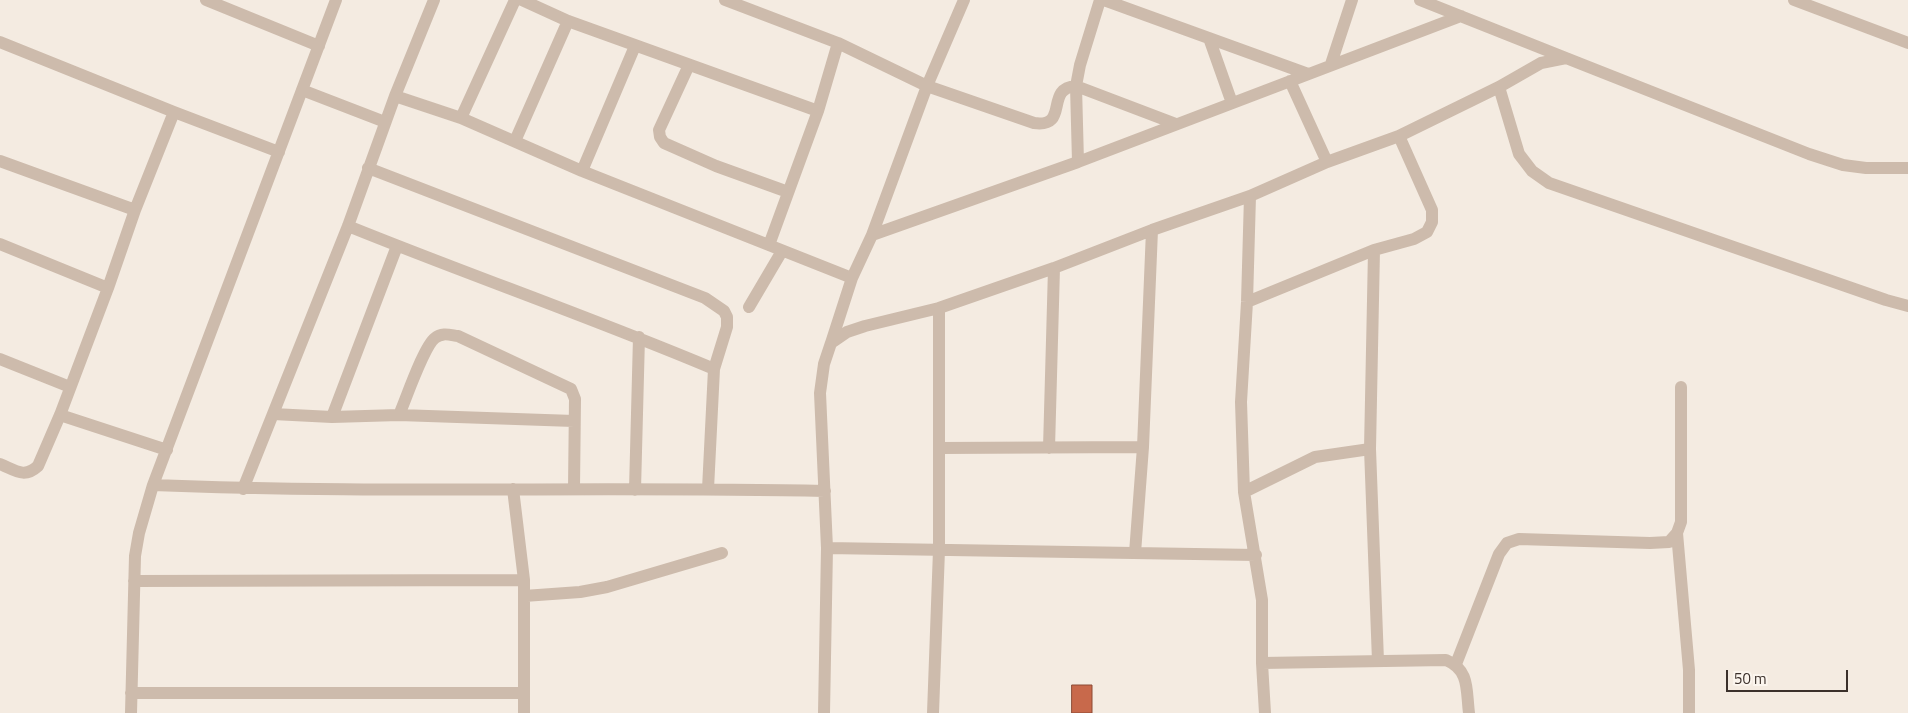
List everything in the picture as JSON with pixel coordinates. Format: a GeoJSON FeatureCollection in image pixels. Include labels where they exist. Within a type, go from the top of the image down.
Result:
{"type":"FeatureCollection","features":[{"type":"Feature","properties":{"kind":"street"},"geometry":{"type":"LineString","coordinates":[[206,0],[223,3],[319,46]]}},
{"type":"Feature","properties":{"kind":"street"},"geometry":{"type":"LineString","coordinates":[[131,713],[135,556],[139,533],[153,485],[336,0]]}},
{"type":"Feature","properties":{"kind":"street"},"geometry":{"type":"LineString","coordinates":[[243,488],[348,226],[385,122],[434,0]]}},
{"type":"Feature","properties":{"kind":"street"},"geometry":{"type":"LineString","coordinates":[[461,118],[515,0]]}},
{"type":"Feature","properties":{"kind":"street"},"geometry":{"type":"LineString","coordinates":[[522,0],[568,21],[818,111]]}},
{"type":"Feature","properties":{"kind":"street"},"geometry":{"type":"LineString","coordinates":[[725,0],[838,43],[927,86],[1034,123],[1044,124],[1050,122],[1055,116],[1057,100],[1062,91],[1068,86],[1076,86],[1176,124]]}},
{"type":"Feature","properties":{"kind":"street"},"geometry":{"type":"LineString","coordinates":[[824,713],[827,548],[820,393],[824,364],[852,278],[872,235],[927,86],[964,0]]}},
{"type":"Feature","properties":{"kind":"street"},"geometry":{"type":"LineString","coordinates":[[1078,162],[1076,86],[1080,65],[1100,0]]}},
{"type":"Feature","properties":{"kind":"street"},"geometry":{"type":"LineString","coordinates":[[1104,0],[1308,74]]}},
{"type":"Feature","properties":{"kind":"street"},"geometry":{"type":"LineString","coordinates":[[1331,64],[1352,0]]}},
{"type":"Feature","properties":{"kind":"street"},"geometry":{"type":"LineString","coordinates":[[1420,0],[1809,154],[1834,162],[1866,168],[1908,168]]}},
{"type":"Feature","properties":{"kind":"street"},"geometry":{"type":"LineString","coordinates":[[1803,2],[1908,44]]}},
{"type":"Feature","properties":{"kind":"street"},"geometry":{"type":"LineString","coordinates":[[872,235],[1078,162],[1461,16]]}},
{"type":"Feature","properties":{"kind":"street"},"geometry":{"type":"LineString","coordinates":[[515,141],[568,21]]}},
{"type":"Feature","properties":{"kind":"street"},"geometry":{"type":"LineString","coordinates":[[1209,38],[1232,103]]}},
{"type":"Feature","properties":{"kind":"street"},"geometry":{"type":"LineString","coordinates":[[0,42],[279,152]]}},
{"type":"Feature","properties":{"kind":"street"},"geometry":{"type":"LineString","coordinates":[[769,246],[818,111],[838,43]]}},
{"type":"Feature","properties":{"kind":"street"},"geometry":{"type":"LineString","coordinates":[[582,171],[636,46]]}},
{"type":"Feature","properties":{"kind":"street"},"geometry":{"type":"LineString","coordinates":[[831,343],[846,332],[939,308],[1250,196],[1327,162],[1399,136],[1498,87],[1541,63],[1566,58]]}},
{"type":"Feature","properties":{"kind":"street"},"geometry":{"type":"LineString","coordinates":[[690,65],[659,130],[660,137],[664,143],[716,166],[788,192]]}},
{"type":"Feature","properties":{"kind":"street"},"geometry":{"type":"LineString","coordinates":[[1290,81],[1327,162]]}},
{"type":"Feature","properties":{"kind":"street"},"geometry":{"type":"LineString","coordinates":[[1498,87],[1519,154],[1532,171],[1549,182],[1886,300],[1908,306]]}},
{"type":"Feature","properties":{"kind":"street"},"geometry":{"type":"LineString","coordinates":[[302,90],[385,122]]}},
{"type":"Feature","properties":{"kind":"street"},"geometry":{"type":"LineString","coordinates":[[395,96],[461,118],[582,171],[852,278]]}},
{"type":"Feature","properties":{"kind":"street"},"geometry":{"type":"LineString","coordinates":[[0,464],[24,474],[32,472],[38,466],[60,415],[108,288],[134,210],[174,112]]}},
{"type":"Feature","properties":{"kind":"street"},"geometry":{"type":"LineString","coordinates":[[1247,302],[1374,250],[1414,240],[1427,232],[1432,222],[1432,210],[1399,136]]}},
{"type":"Feature","properties":{"kind":"street"},"geometry":{"type":"LineString","coordinates":[[0,161],[134,210]]}},
{"type":"Feature","properties":{"kind":"street"},"geometry":{"type":"LineString","coordinates":[[368,168],[705,298],[724,311],[727,317],[727,326],[714,369],[708,488]]}},
{"type":"Feature","properties":{"kind":"street"},"geometry":{"type":"LineString","coordinates":[[1250,196],[1247,302],[1241,402],[1244,492],[1262,600],[1262,663],[1265,713]]}},
{"type":"Feature","properties":{"kind":"street"},"geometry":{"type":"LineString","coordinates":[[348,226],[639,337],[714,369]]}},
{"type":"Feature","properties":{"kind":"street"},"geometry":{"type":"LineString","coordinates":[[1135,553],[1143,447],[1152,230]]}},
{"type":"Feature","properties":{"kind":"street"},"geometry":{"type":"LineString","coordinates":[[0,244],[108,288]]}},
{"type":"Feature","properties":{"kind":"street"},"geometry":{"type":"LineString","coordinates":[[332,417],[397,246]]}},
{"type":"Feature","properties":{"kind":"street"},"geometry":{"type":"LineString","coordinates":[[1374,250],[1370,449],[1378,661]]}},
{"type":"Feature","properties":{"kind":"street"},"geometry":{"type":"LineString","coordinates":[[749,307],[782,251]]}},
{"type":"Feature","properties":{"kind":"street"},"geometry":{"type":"LineString","coordinates":[[1049,448],[1054,268]]}},
{"type":"Feature","properties":{"kind":"street"},"geometry":{"type":"LineString","coordinates":[[933,713],[939,550],[939,308]]}},
{"type":"Feature","properties":{"kind":"street"},"geometry":{"type":"LineString","coordinates":[[399,415],[426,351],[434,338],[443,334],[458,336],[571,389],[575,399],[574,488]]}},
{"type":"Feature","properties":{"kind":"street"},"geometry":{"type":"LineString","coordinates":[[635,490],[639,337]]}},
{"type":"Feature","properties":{"kind":"street"},"geometry":{"type":"LineString","coordinates":[[0,359],[70,387]]}},
{"type":"Feature","properties":{"kind":"street"},"geometry":{"type":"LineString","coordinates":[[1456,664],[1499,554],[1508,543],[1519,539],[1669,542],[1677,533],[1681,522],[1681,387]]}},
{"type":"Feature","properties":{"kind":"street"},"geometry":{"type":"LineString","coordinates":[[273,414],[332,417],[399,415],[574,420]]}},
{"type":"Feature","properties":{"kind":"street"},"geometry":{"type":"LineString","coordinates":[[60,415],[167,450]]}},
{"type":"Feature","properties":{"kind":"street"},"geometry":{"type":"LineString","coordinates":[[940,448],[1143,447]]}},
{"type":"Feature","properties":{"kind":"street"},"geometry":{"type":"LineString","coordinates":[[1244,492],[1315,457],[1370,449]]}},
{"type":"Feature","properties":{"kind":"street"},"geometry":{"type":"LineString","coordinates":[[153,485],[243,488],[574,488],[635,490],[708,488],[825,491]]}},
{"type":"Feature","properties":{"kind":"street"},"geometry":{"type":"LineString","coordinates":[[513,489],[524,580],[524,713]]}},
{"type":"Feature","properties":{"kind":"street"},"geometry":{"type":"LineString","coordinates":[[1677,533],[1688,670],[1689,713]]}},
{"type":"Feature","properties":{"kind":"street"},"geometry":{"type":"LineString","coordinates":[[827,548],[1256,555]]}},
{"type":"Feature","properties":{"kind":"street"},"geometry":{"type":"LineString","coordinates":[[524,596],[580,592],[607,587],[722,553]]}},
{"type":"Feature","properties":{"kind":"street"},"geometry":{"type":"LineString","coordinates":[[134,581],[524,580]]}},
{"type":"Feature","properties":{"kind":"street"},"geometry":{"type":"LineString","coordinates":[[1262,663],[1446,660],[1456,664],[1464,674],[1468,713]]}},
{"type":"Feature","properties":{"kind":"street"},"geometry":{"type":"LineString","coordinates":[[132,693],[523,693]]}},
{"type":"Feature","properties":{"kind":"building"},"geometry":{"type":"Polygon","coordinates":[[[1072,685],[1092,685],[1092,713],[1072,713],[1072,685]]]}}]}
